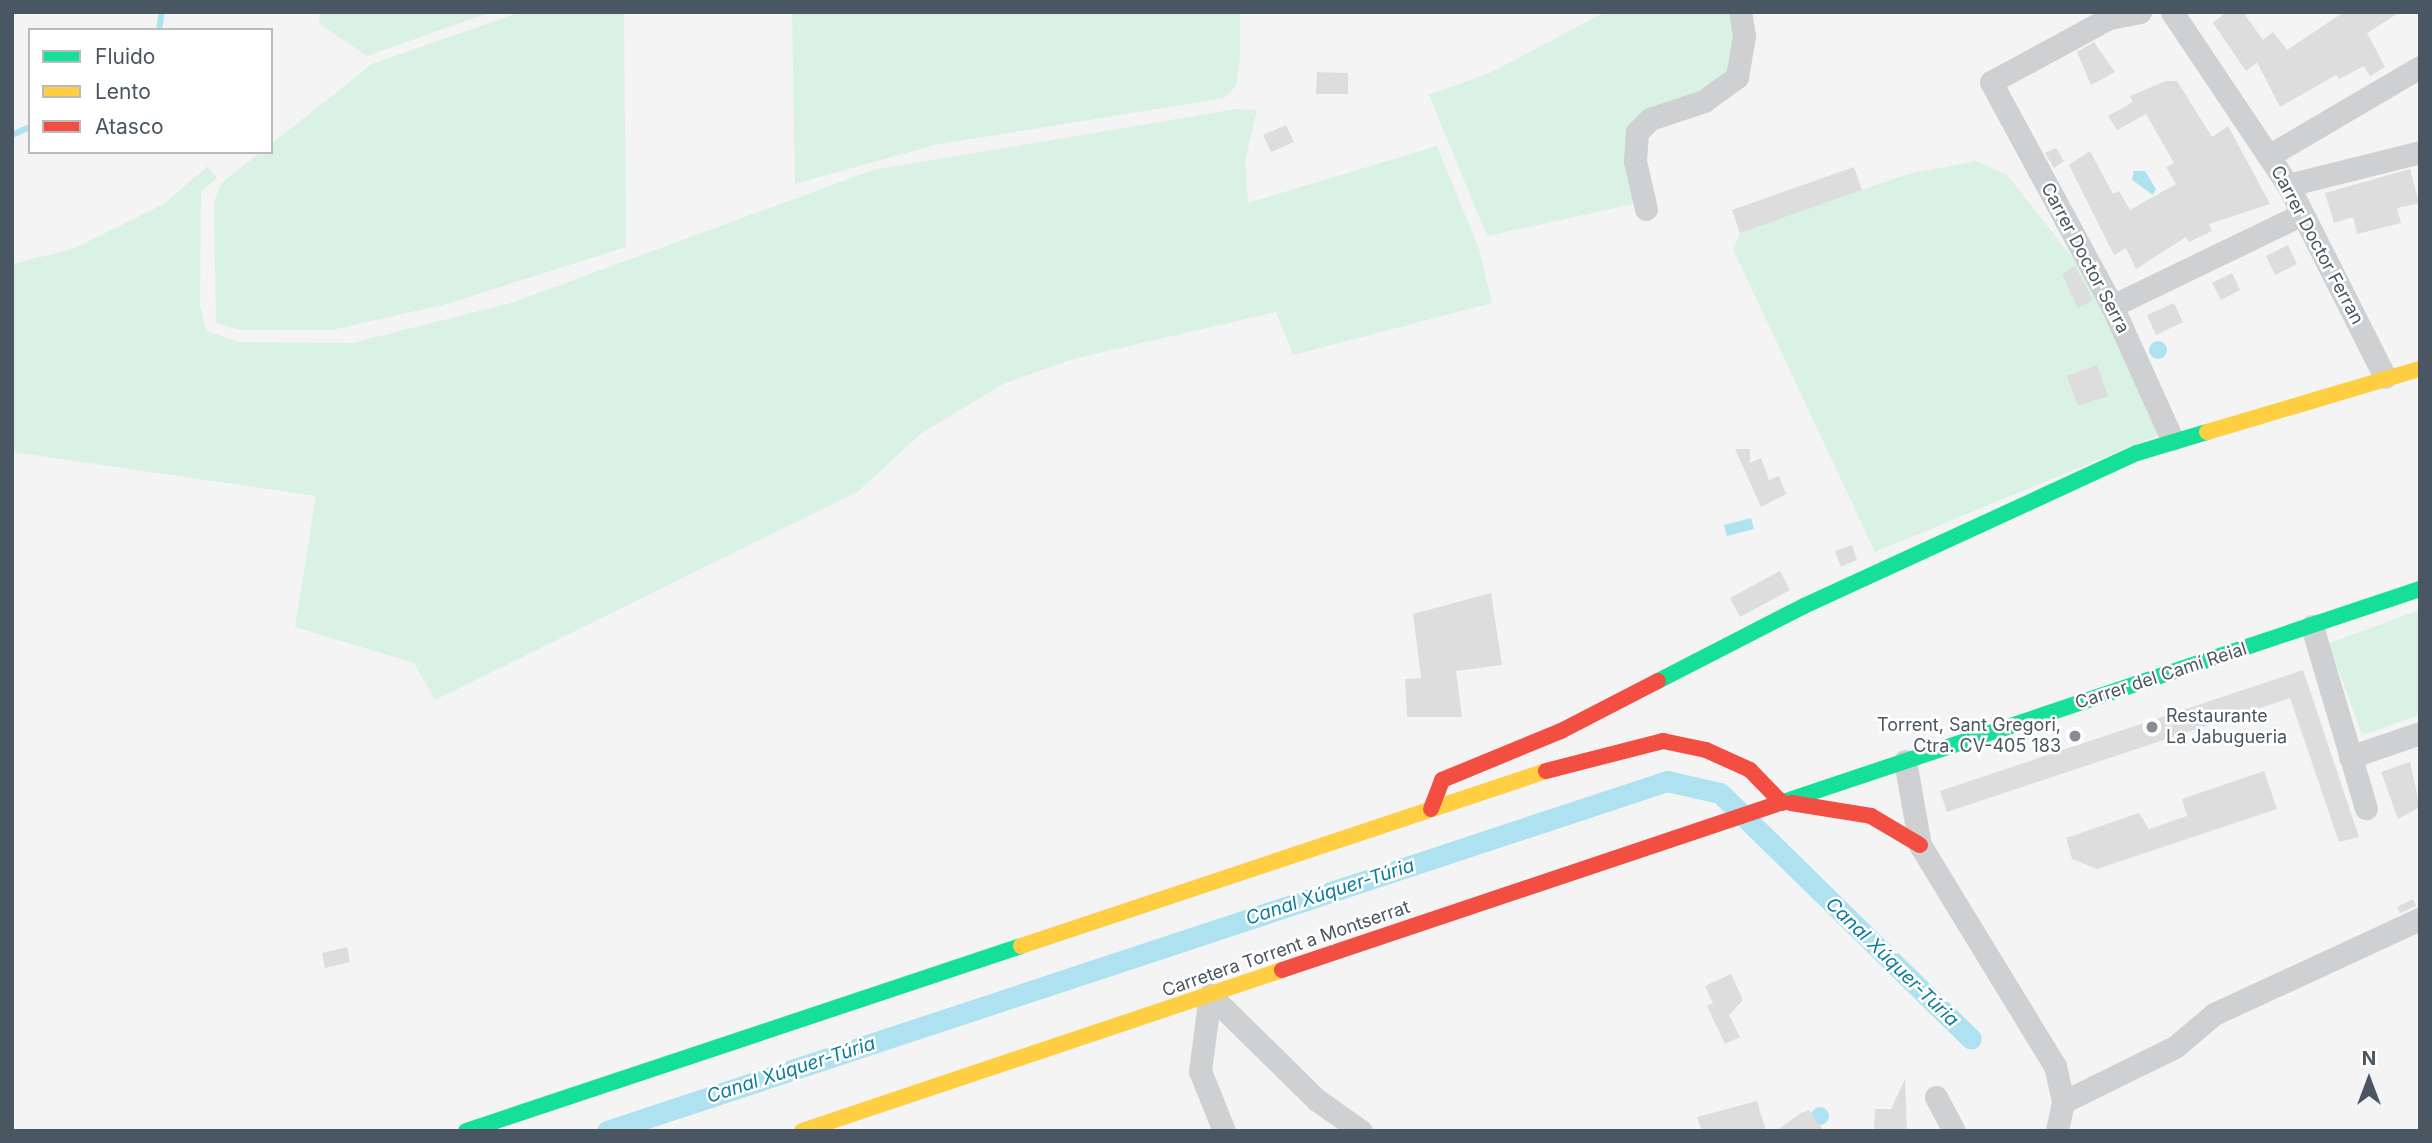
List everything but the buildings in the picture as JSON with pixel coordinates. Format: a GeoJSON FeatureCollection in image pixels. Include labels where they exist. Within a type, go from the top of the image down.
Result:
{"type":"FeatureCollection","features":[{"type":"Feature","properties":{"kind":"street"},"geometry":{"type":"LineString","coordinates":[[1646,209],[1635,161],[1637,132],[1650,119],[1704,101],[1737,77],[1744,36],[1740,12]]}},
{"type":"Feature","properties":{"kind":"street","name":"Carrer Doctor Serra"},"geometry":{"type":"LineString","coordinates":[[2140,12],[2109,18],[1991,82],[2112,306],[2172,439]]}},
{"type":"Feature","properties":{"kind":"street","name":"Carrer Doctor Ferran"},"geometry":{"type":"LineString","coordinates":[[2172,12],[2288,185],[2385,377]]}},
{"type":"Feature","properties":{"kind":"street"},"geometry":{"type":"LineString","coordinates":[[2270,155],[2420,67]]}},
{"type":"Feature","properties":{"kind":"street"},"geometry":{"type":"LineString","coordinates":[[2288,185],[2420,152]]}},
{"type":"Feature","properties":{"kind":"street"},"geometry":{"type":"LineString","coordinates":[[2112,306],[2302,214]]}},
{"type":"Feature","properties":{"kind":"street"},"geometry":{"type":"LineString","coordinates":[[1431,809],[1442,780],[1561,731],[1804,606],[2172,439],[2420,369]]}},
{"type":"Feature","properties":{"kind":"street","name":"Carrer del Camí Reial"},"geometry":{"type":"LineString","coordinates":[[1777,804],[2420,589]]}},
{"type":"Feature","properties":{"kind":"street"},"geometry":{"type":"LineString","coordinates":[[2312,626],[2367,808]]}},
{"type":"Feature","properties":{"kind":"street"},"geometry":{"type":"LineString","coordinates":[[2350,757],[2420,733]]}},
{"type":"Feature","properties":{"kind":"street"},"geometry":{"type":"LineString","coordinates":[[466,1131],[1610,750],[1663,741],[1706,750],[1750,771],[1777,804],[1871,816],[1920,845]]}},
{"type":"Feature","properties":{"kind":"street"},"geometry":{"type":"LineString","coordinates":[[1905,761],[1920,845],[2055,1066],[2063,1102],[2057,1131]]}},
{"type":"Feature","properties":{"kind":"street","name":"Carretera Torrent a Montserrat"},"geometry":{"type":"LineString","coordinates":[[802,1131],[1777,804]]}},
{"type":"Feature","properties":{"kind":"street"},"geometry":{"type":"LineString","coordinates":[[2063,1102],[2175,1047],[2214,1014],[2420,919]]}},
{"type":"Feature","properties":{"kind":"street"},"geometry":{"type":"LineString","coordinates":[[1210,995],[1200,1071],[1224,1131]]}},
{"type":"Feature","properties":{"kind":"street"},"geometry":{"type":"LineString","coordinates":[[1210,995],[1317,1100],[1361,1131]]}},
{"type":"Feature","properties":{"kind":"street"},"geometry":{"type":"LineString","coordinates":[[1936,1097],[1954,1131]]}},
{"type":"Feature","properties":{"kind":"green space"},"geometry":{"type":"Polygon","coordinates":[[[320,12],[491,12],[367,56],[319,24],[320,12]]]}},
{"type":"Feature","properties":{"kind":"green space"},"geometry":{"type":"Polygon","coordinates":[[[521,12],[624,12],[626,247],[450,303],[332,330],[241,330],[216,323],[214,202],[221,183],[258,154],[273,154],[273,142],[372,64],[521,12]]]}},
{"type":"Feature","properties":{"kind":"green space"},"geometry":{"type":"Polygon","coordinates":[[[792,12],[1240,12],[1240,58],[1236,86],[1224,98],[934,145],[795,184],[792,12]]]}},
{"type":"Feature","properties":{"kind":"green space"},"geometry":{"type":"Polygon","coordinates":[[[1605,12],[1735,12],[1735,61],[1722,81],[1648,114],[1630,168],[1633,204],[1487,236],[1429,95],[1492,72],[1605,12]]]}},
{"type":"Feature","properties":{"kind":"green space"},"geometry":{"type":"Polygon","coordinates":[[[1236,109],[1257,110],[1245,161],[1248,203],[1437,146],[1479,249],[1492,303],[1293,355],[1276,312],[1073,359],[1003,384],[922,433],[857,492],[435,700],[414,663],[295,627],[316,496],[12,452],[12,264],[73,249],[164,204],[208,166],[217,178],[201,192],[200,305],[206,331],[238,342],[352,343],[511,303],[873,170],[1236,109]]]}},
{"type":"Feature","properties":{"kind":"green space"},"geometry":{"type":"Polygon","coordinates":[[[1976,161],[2007,175],[2083,271],[2163,433],[1875,552],[1733,249],[1740,233],[1907,174],[1976,161]]]}},
{"type":"Feature","properties":{"kind":"green space"},"geometry":{"type":"Polygon","coordinates":[[[2420,610],[2420,715],[2362,735],[2329,643],[2420,610]]]}},
{"type":"Feature","properties":{"kind":"water"},"geometry":{"type":"Polygon","coordinates":[[[2134,171],[2145,171],[2156,189],[2153,195],[2132,180],[2134,171]]]}},
{"type":"Feature","properties":{"kind":"water"},"geometry":{"type":"Polygon","coordinates":[[[2158,341],[2164,344],[2167,350],[2164,356],[2158,359],[2152,356],[2149,350],[2152,344],[2158,341]]]}},
{"type":"Feature","properties":{"kind":"water"},"geometry":{"type":"Polygon","coordinates":[[[1751,518],[1754,529],[1727,536],[1724,525],[1751,518]]]}},
{"type":"Feature","properties":{"kind":"water"},"geometry":{"type":"Polygon","coordinates":[[[1820,1107],[1826,1110],[1829,1116],[1826,1122],[1820,1125],[1814,1122],[1811,1116],[1814,1110],[1820,1107]]]}},
{"type":"Feature","properties":{"kind":"waterway"},"geometry":{"type":"LineString","coordinates":[[159,28],[162,12]]}},
{"type":"Feature","properties":{"kind":"waterway"},"geometry":{"type":"LineString","coordinates":[[12,135],[28,128]]}},
{"type":"Feature","properties":{"kind":"waterway","name":"Canal Xúquer-Túria"},"geometry":{"type":"LineString","coordinates":[[607,1131],[1667,781],[1720,793],[1971,1039]]}},
{"type":"Feature","properties":{"kind":"traffic: fast"},"geometry":{"type":"LineString","coordinates":[[1658,681],[1804,606],[2137,453],[2207,432]]}},
{"type":"Feature","properties":{"kind":"traffic: fast"},"geometry":{"type":"LineString","coordinates":[[1783,802],[2420,589]]}},
{"type":"Feature","properties":{"kind":"traffic: fast"},"geometry":{"type":"LineString","coordinates":[[466,1131],[1021,946]]}},
{"type":"Feature","properties":{"kind":"traffic: slow"},"geometry":{"type":"LineString","coordinates":[[2207,432],[2420,369]]}},
{"type":"Feature","properties":{"kind":"traffic: slow"},"geometry":{"type":"LineString","coordinates":[[1021,946],[1546,771]]}},
{"type":"Feature","properties":{"kind":"traffic: slow"},"geometry":{"type":"LineString","coordinates":[[802,1131],[1282,970]]}},
{"type":"Feature","properties":{"kind":"traffic: jam"},"geometry":{"type":"LineString","coordinates":[[1431,809],[1442,780],[1561,731],[1658,681]]}},
{"type":"Feature","properties":{"kind":"traffic: jam"},"geometry":{"type":"LineString","coordinates":[[1546,771],[1663,741],[1706,750],[1750,770],[1782,803]]}},
{"type":"Feature","properties":{"kind":"traffic: jam"},"geometry":{"type":"LineString","coordinates":[[1282,970],[1783,802]]}},
{"type":"Feature","properties":{"kind":"traffic: jam"},"geometry":{"type":"LineString","coordinates":[[1791,803],[1871,816],[1920,845]]}},
{"type":"Feature","properties":{"kind":"place","name":"Restaurante La Jabugueria"},"geometry":{"type":"Point","coordinates":[2152,727]}},
{"type":"Feature","properties":{"kind":"place","name":"Torrent, Sant Gregori, Ctra. CV-405 183"},"geometry":{"type":"Point","coordinates":[2075,736]}}]}
